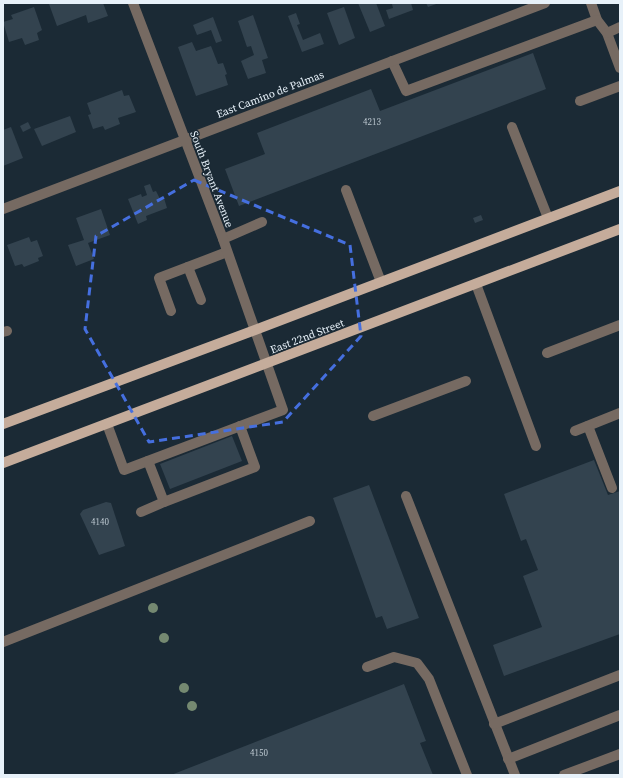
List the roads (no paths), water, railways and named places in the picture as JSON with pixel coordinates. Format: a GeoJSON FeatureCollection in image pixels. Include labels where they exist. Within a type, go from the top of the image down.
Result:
{"type":"FeatureCollection","features":[{"type":"Feature","properties":{"kind":"main road"},"geometry":{"type":"LineString","coordinates":[[3,424],[620,191]]}},
{"type":"Feature","properties":{"kind":"main road","name":"East 22nd Street"},"geometry":{"type":"LineString","coordinates":[[3,463],[620,229]]}},
{"type":"Feature","properties":{"kind":"street","name":"South Bryant Avenue"},"geometry":{"type":"LineString","coordinates":[[133,3],[223,239],[266,364],[284,410],[240,426]]}},
{"type":"Feature","properties":{"kind":"street","name":"East Camino de Palmas"},"geometry":{"type":"LineString","coordinates":[[3,209],[545,3]]}},
{"type":"Feature","properties":{"kind":"street"},"geometry":{"type":"LineString","coordinates":[[591,3],[597,20],[607,32],[620,68]]}},
{"type":"Feature","properties":{"kind":"street"},"geometry":{"type":"LineString","coordinates":[[392,61],[406,91],[597,20]]}},
{"type":"Feature","properties":{"kind":"street"},"geometry":{"type":"LineString","coordinates":[[607,32],[620,27]]}},
{"type":"Feature","properties":{"kind":"street"},"geometry":{"type":"LineString","coordinates":[[580,101],[620,86]]}},
{"type":"Feature","properties":{"kind":"street"},"geometry":{"type":"LineString","coordinates":[[512,127],[548,218]]}},
{"type":"Feature","properties":{"kind":"street"},"geometry":{"type":"LineString","coordinates":[[346,190],[381,282]]}},
{"type":"Feature","properties":{"kind":"street"},"geometry":{"type":"LineString","coordinates":[[223,239],[262,222]]}},
{"type":"Feature","properties":{"kind":"street"},"geometry":{"type":"LineString","coordinates":[[171,312],[159,278],[227,252]]}},
{"type":"Feature","properties":{"kind":"street"},"geometry":{"type":"LineString","coordinates":[[188,267],[201,300]]}},
{"type":"Feature","properties":{"kind":"street"},"geometry":{"type":"LineString","coordinates":[[476,284],[536,446]]}},
{"type":"Feature","properties":{"kind":"street"},"geometry":{"type":"LineString","coordinates":[[547,353],[620,325]]}},
{"type":"Feature","properties":{"kind":"street"},"geometry":{"type":"LineString","coordinates":[[373,416],[466,381]]}},
{"type":"Feature","properties":{"kind":"street"},"geometry":{"type":"LineString","coordinates":[[575,430],[620,413]]}},
{"type":"Feature","properties":{"kind":"street"},"geometry":{"type":"LineString","coordinates":[[107,424],[124,470],[240,426],[254,467],[141,512]]}},
{"type":"Feature","properties":{"kind":"street"},"geometry":{"type":"LineString","coordinates":[[588,426],[612,488]]}},
{"type":"Feature","properties":{"kind":"street"},"geometry":{"type":"LineString","coordinates":[[148,461],[164,502]]}},
{"type":"Feature","properties":{"kind":"street"},"geometry":{"type":"LineString","coordinates":[[406,496],[515,775]]}},
{"type":"Feature","properties":{"kind":"street"},"geometry":{"type":"LineString","coordinates":[[3,642],[310,521]]}},
{"type":"Feature","properties":{"kind":"street"},"geometry":{"type":"LineString","coordinates":[[367,667],[394,657],[416,663],[429,679],[467,775]]}},
{"type":"Feature","properties":{"kind":"street"},"geometry":{"type":"LineString","coordinates":[[494,724],[620,675]]}},
{"type":"Feature","properties":{"kind":"street"},"geometry":{"type":"LineString","coordinates":[[508,759],[620,716]]}},
{"type":"Feature","properties":{"kind":"street"},"geometry":{"type":"LineString","coordinates":[[564,775],[620,754]]}}]}
